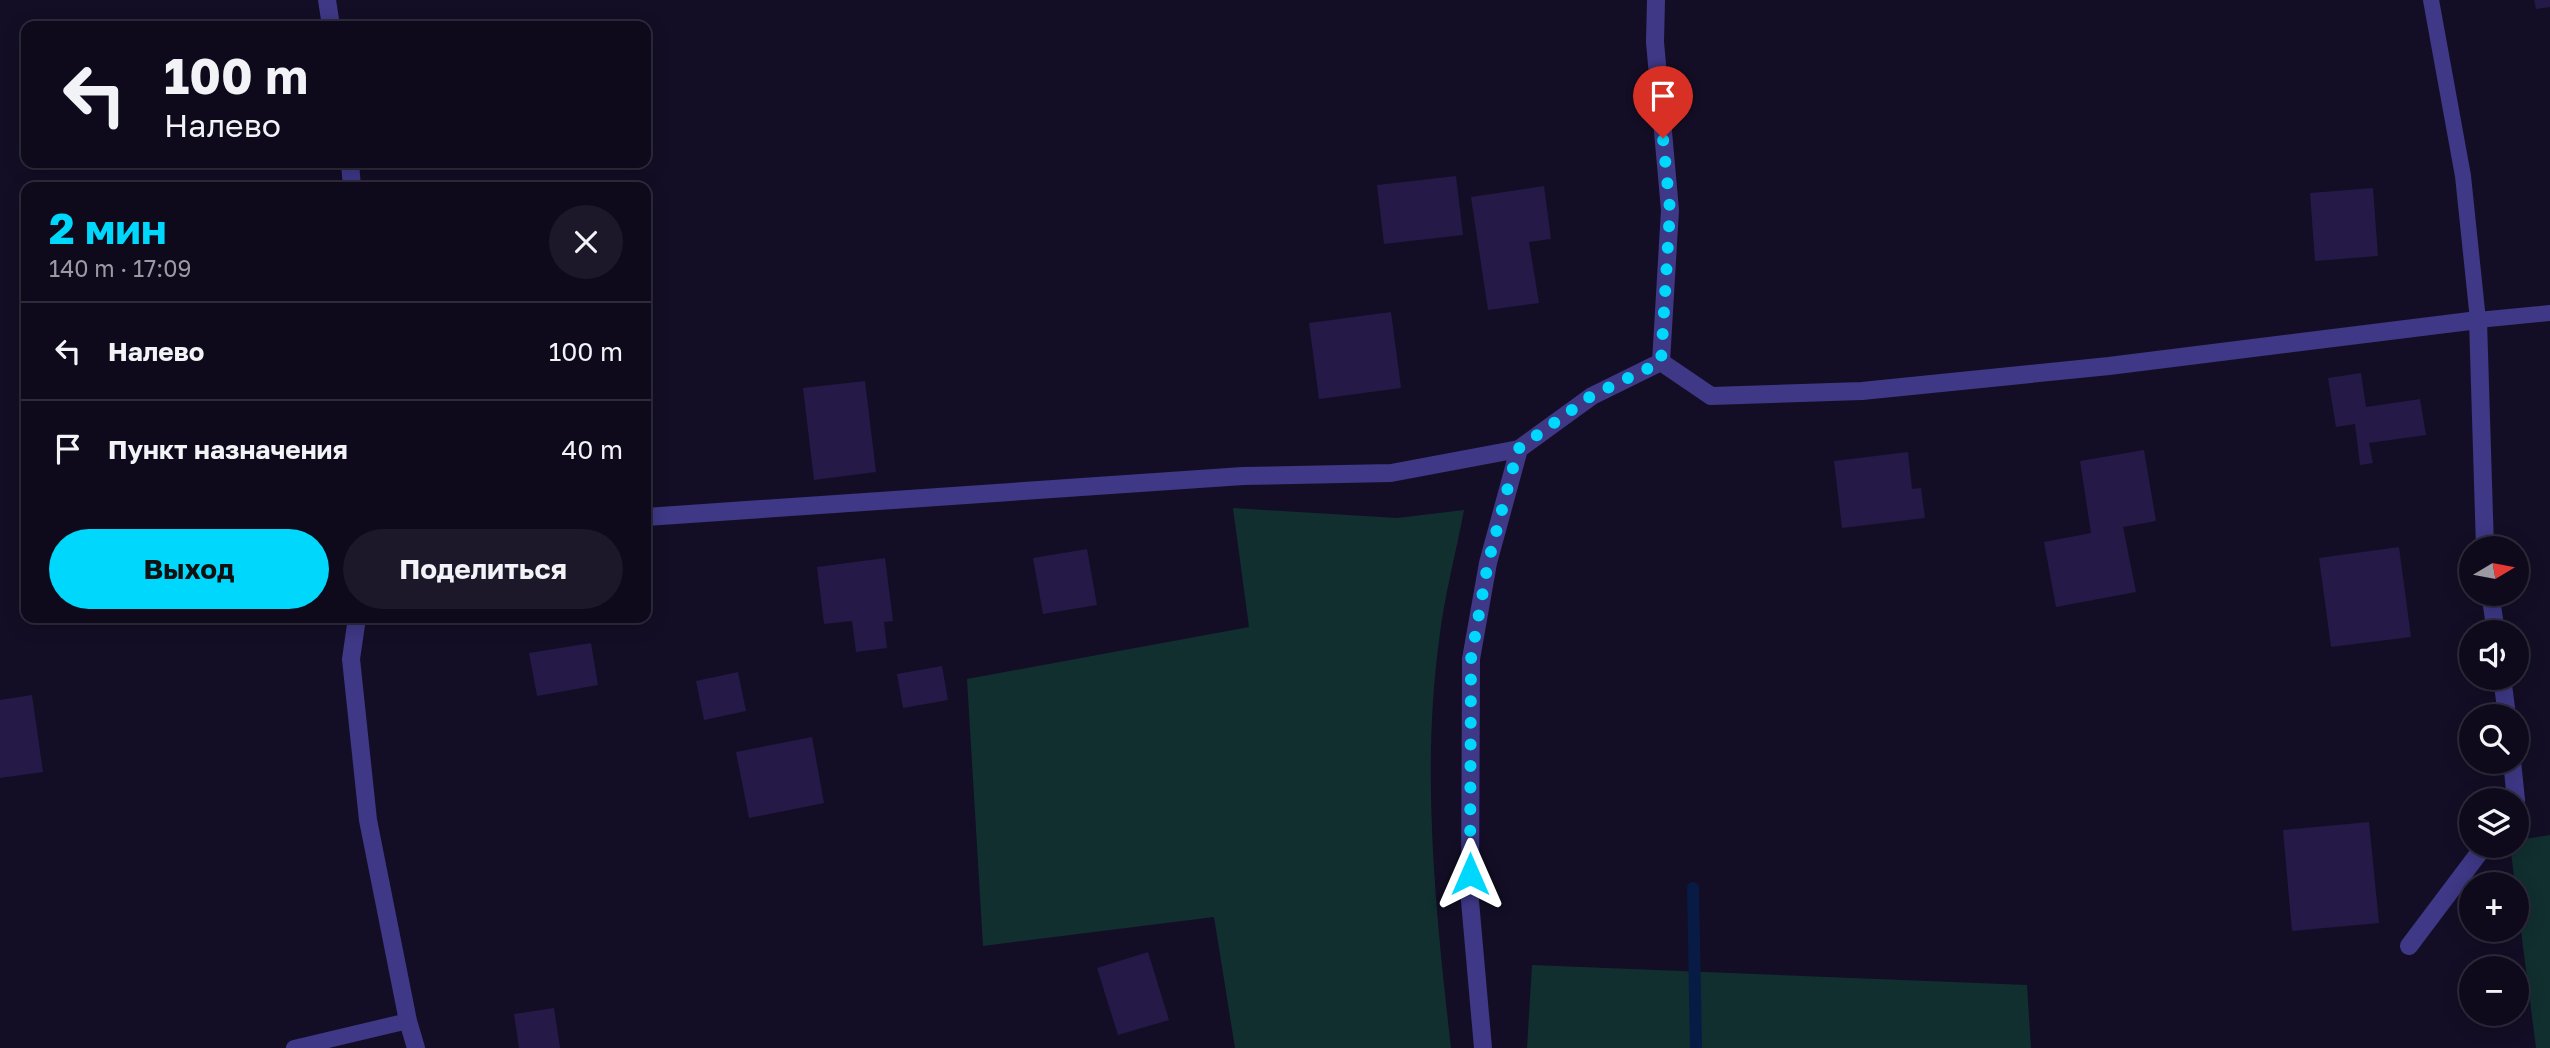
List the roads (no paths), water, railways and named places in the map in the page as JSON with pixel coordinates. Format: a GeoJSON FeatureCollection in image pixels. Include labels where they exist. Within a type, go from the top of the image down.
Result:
{"type":"FeatureCollection","features":[{"type":"Feature","properties":{"kind":"street"},"geometry":{"type":"LineString","coordinates":[[327,0],[330,21]]}},
{"type":"Feature","properties":{"kind":"street"},"geometry":{"type":"LineString","coordinates":[[1656,0],[1655,42],[1670,210],[1661,362]]}},
{"type":"Feature","properties":{"kind":"street"},"geometry":{"type":"LineString","coordinates":[[1661,362],[1711,397],[1862,391],[2109,366],[2478,320],[2485,536]]}},
{"type":"Feature","properties":{"kind":"street"},"geometry":{"type":"LineString","coordinates":[[651,517],[1243,476],[1391,473],[1518,449],[1591,396],[1661,362]]}},
{"type":"Feature","properties":{"kind":"street"},"geometry":{"type":"LineString","coordinates":[[1483,1048],[1470,901],[1471,659],[1488,563],[1518,449]]}},
{"type":"Feature","properties":{"kind":"street"},"geometry":{"type":"LineString","coordinates":[[356,623],[351,659],[368,820],[408,1021],[416,1048]]}},
{"type":"Feature","properties":{"kind":"street"},"geometry":{"type":"LineString","coordinates":[[2409,946],[2475,858]]}},
{"type":"Feature","properties":{"kind":"lane"},"geometry":{"type":"LineString","coordinates":[[2431,0],[2463,176],[2478,320],[2550,313]]}},
{"type":"Feature","properties":{"kind":"lane"},"geometry":{"type":"LineString","coordinates":[[294,1048],[408,1021]]}},
{"type":"Feature","properties":{"kind":"waterway"},"geometry":{"type":"LineString","coordinates":[[1693,888],[1696,1048]]}}]}
